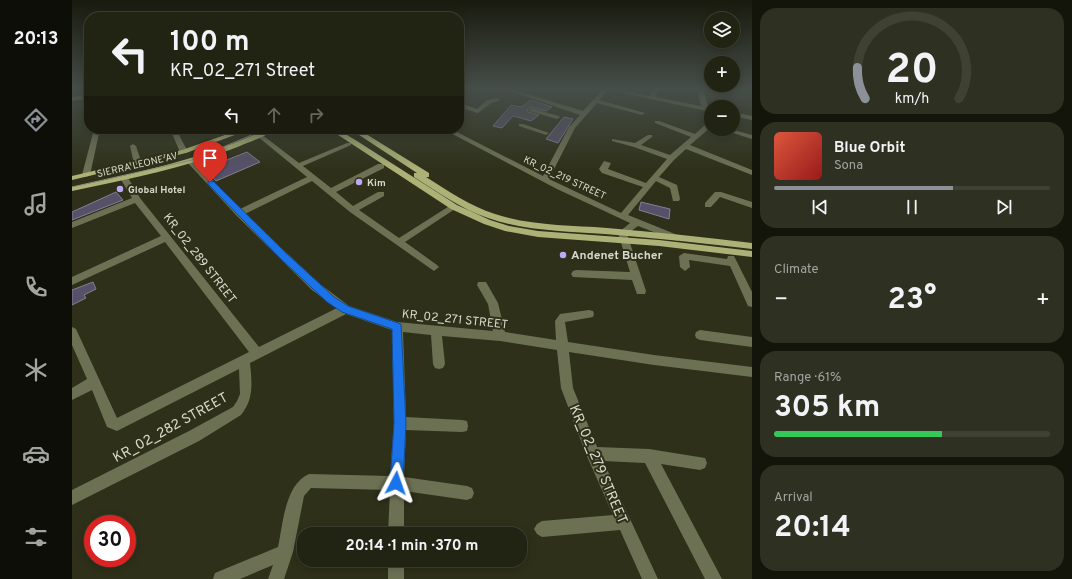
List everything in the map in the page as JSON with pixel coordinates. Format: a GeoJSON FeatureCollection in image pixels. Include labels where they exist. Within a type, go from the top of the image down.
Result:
{"type":"FeatureCollection","features":[{"type":"Feature","properties":{"kind":"main road","name":"SIERRA LEONE AV"},"geometry":{"type":"LineString","coordinates":[[72,178],[138,164],[184,152],[234,134]]}},
{"type":"Feature","properties":{"kind":"main road"},"geometry":{"type":"LineString","coordinates":[[332,134],[411,186],[433,194]]}},
{"type":"Feature","properties":{"kind":"main road"},"geometry":{"type":"LineString","coordinates":[[341,134],[454,207],[487,222],[508,228],[538,234],[677,238],[752,246]]}},
{"type":"Feature","properties":{"kind":"main road"},"geometry":{"type":"LineString","coordinates":[[354,134],[446,194],[480,211],[509,222],[752,254]]}},
{"type":"Feature","properties":{"kind":"main road"},"geometry":{"type":"LineString","coordinates":[[361,134],[433,179],[446,194]]}},
{"type":"Feature","properties":{"kind":"main road","name":"SIERRA LEONE AV"},"geometry":{"type":"LineString","coordinates":[[72,189],[191,162],[259,135]]}},
{"type":"Feature","properties":{"kind":"street"},"geometry":{"type":"LineString","coordinates":[[545,180],[572,127],[582,116]]}},
{"type":"Feature","properties":{"kind":"street"},"geometry":{"type":"LineString","coordinates":[[657,122],[696,137]]}},
{"type":"Feature","properties":{"kind":"street"},"geometry":{"type":"LineString","coordinates":[[521,125],[546,133]]}},
{"type":"Feature","properties":{"kind":"street"},"geometry":{"type":"LineString","coordinates":[[623,216],[671,158],[704,131]]}},
{"type":"Feature","properties":{"kind":"street"},"geometry":{"type":"LineString","coordinates":[[86,175],[96,134]]}},
{"type":"Feature","properties":{"kind":"street"},"geometry":{"type":"LineString","coordinates":[[177,134],[184,152]]}},
{"type":"Feature","properties":{"kind":"street","name":"KR_02_219 STREET"},"geometry":{"type":"LineString","coordinates":[[456,134],[545,180],[636,223],[677,238]]}},
{"type":"Feature","properties":{"kind":"street"},"geometry":{"type":"LineString","coordinates":[[740,134],[751,137]]}},
{"type":"Feature","properties":{"kind":"street"},"geometry":{"type":"LineString","coordinates":[[259,135],[353,210],[434,267]]}},
{"type":"Feature","properties":{"kind":"street"},"geometry":{"type":"LineString","coordinates":[[636,145],[650,136]]}},
{"type":"Feature","properties":{"kind":"street"},"geometry":{"type":"LineString","coordinates":[[614,140],[636,145],[671,158]]}},
{"type":"Feature","properties":{"kind":"street"},"geometry":{"type":"LineString","coordinates":[[298,166],[349,144]]}},
{"type":"Feature","properties":{"kind":"street"},"geometry":{"type":"LineString","coordinates":[[133,146],[138,164]]}},
{"type":"Feature","properties":{"kind":"street"},"geometry":{"type":"LineString","coordinates":[[685,146],[752,173]]}},
{"type":"Feature","properties":{"kind":"street","name":"KR_02_271 STREET"},"geometry":{"type":"LineString","coordinates":[[191,162],[239,213],[316,287],[345,309],[397,327],[500,336],[654,360],[752,372]]}},
{"type":"Feature","properties":{"kind":"street"},"geometry":{"type":"LineString","coordinates":[[607,163],[603,169],[604,171],[648,186]]}},
{"type":"Feature","properties":{"kind":"street"},"geometry":{"type":"LineString","coordinates":[[330,192],[381,166]]}},
{"type":"Feature","properties":{"kind":"street","name":"KR_02_289 STREET"},"geometry":{"type":"LineString","coordinates":[[124,178],[137,199],[257,354]]}},
{"type":"Feature","properties":{"kind":"street"},"geometry":{"type":"LineString","coordinates":[[239,213],[312,178]]}},
{"type":"Feature","properties":{"kind":"street"},"geometry":{"type":"LineString","coordinates":[[656,178],[674,187],[676,199]]}},
{"type":"Feature","properties":{"kind":"street"},"geometry":{"type":"LineString","coordinates":[[353,210],[381,194]]}},
{"type":"Feature","properties":{"kind":"street"},"geometry":{"type":"LineString","coordinates":[[708,206],[718,194],[752,205]]}},
{"type":"Feature","properties":{"kind":"street"},"geometry":{"type":"LineString","coordinates":[[72,225],[137,199]]}},
{"type":"Feature","properties":{"kind":"street"},"geometry":{"type":"LineString","coordinates":[[399,242],[454,207]]}},
{"type":"Feature","properties":{"kind":"street"},"geometry":{"type":"LineString","coordinates":[[636,223],[623,236],[641,291]]}},
{"type":"Feature","properties":{"kind":"street"},"geometry":{"type":"LineString","coordinates":[[72,281],[167,237]]}},
{"type":"Feature","properties":{"kind":"street"},"geometry":{"type":"LineString","coordinates":[[727,250],[752,303]]}},
{"type":"Feature","properties":{"kind":"street"},"geometry":{"type":"LineString","coordinates":[[685,267],[684,256],[733,263]]}},
{"type":"Feature","properties":{"kind":"street"},"geometry":{"type":"LineString","coordinates":[[576,274],[636,276]]}},
{"type":"Feature","properties":{"kind":"street"},"geometry":{"type":"LineString","coordinates":[[482,285],[493,303],[500,336]]}},
{"type":"Feature","properties":{"kind":"street"},"geometry":{"type":"LineString","coordinates":[[72,332],[112,422],[117,426],[345,309]]}},
{"type":"Feature","properties":{"kind":"street","name":"KR_02_279 STREET"},"geometry":{"type":"LineString","coordinates":[[589,314],[561,318],[561,345],[567,388],[593,454],[650,579]]}},
{"type":"Feature","properties":{"kind":"street"},"geometry":{"type":"LineString","coordinates":[[396,527],[396,483],[400,423],[397,327]]}},
{"type":"Feature","properties":{"kind":"street"},"geometry":{"type":"LineString","coordinates":[[436,331],[439,364]]}},
{"type":"Feature","properties":{"kind":"street"},"geometry":{"type":"LineString","coordinates":[[700,335],[752,342]]}},
{"type":"Feature","properties":{"kind":"street","name":"KR_02_282 STREET"},"geometry":{"type":"LineString","coordinates":[[72,498],[194,436],[236,411],[246,398],[244,360]]}},
{"type":"Feature","properties":{"kind":"street"},"geometry":{"type":"LineString","coordinates":[[72,394],[94,382]]}},
{"type":"Feature","properties":{"kind":"street"},"geometry":{"type":"LineString","coordinates":[[400,423],[462,426]]}},
{"type":"Feature","properties":{"kind":"street"},"geometry":{"type":"LineString","coordinates":[[593,454],[649,456],[700,463]]}},
{"type":"Feature","properties":{"kind":"street"},"geometry":{"type":"LineString","coordinates":[[649,456],[714,579]]}},
{"type":"Feature","properties":{"kind":"street"},"geometry":{"type":"LineString","coordinates":[[276,579],[285,552],[297,494],[302,486],[309,482],[396,483],[467,493]]}},
{"type":"Feature","properties":{"kind":"street"},"geometry":{"type":"LineString","coordinates":[[542,529],[623,522]]}},
{"type":"Feature","properties":{"kind":"street"},"geometry":{"type":"LineString","coordinates":[[221,579],[285,552]]}},
{"type":"Feature","properties":{"kind":"street"},"geometry":{"type":"LineString","coordinates":[[396,567],[396,579]]}},
{"type":"Feature","properties":{"kind":"building"},"geometry":{"type":"Polygon","coordinates":[[[502,116],[513,116],[502,128],[493,126],[502,116]]]}},
{"type":"Feature","properties":{"kind":"building"},"geometry":{"type":"Polygon","coordinates":[[[513,116],[538,116],[531,121],[513,116]]]}},
{"type":"Feature","properties":{"kind":"building"},"geometry":{"type":"Polygon","coordinates":[[[564,117],[573,119],[558,143],[546,139],[564,117]]]}},
{"type":"Feature","properties":{"kind":"building"},"geometry":{"type":"Polygon","coordinates":[[[247,152],[260,162],[216,181],[204,169],[247,152]]]}},
{"type":"Feature","properties":{"kind":"building"},"geometry":{"type":"Polygon","coordinates":[[[116,192],[123,200],[72,220],[72,212],[116,192]]]}},
{"type":"Feature","properties":{"kind":"building"},"geometry":{"type":"Polygon","coordinates":[[[641,202],[670,209],[669,219],[639,210],[641,202]]]}},
{"type":"Feature","properties":{"kind":"building"},"geometry":{"type":"Polygon","coordinates":[[[93,282],[96,289],[84,295],[86,298],[72,305],[72,290],[93,282]]]}},
{"type":"Feature","properties":{"kind":"tram line"},"geometry":{"type":"LineString","coordinates":[[72,187],[192,160],[254,134]]}},
{"type":"Feature","properties":{"kind":"place","name":"Kim"},"geometry":{"type":"Point","coordinates":[359,182]}},
{"type":"Feature","properties":{"kind":"place","name":"Global Hotel"},"geometry":{"type":"Point","coordinates":[120,189]}},
{"type":"Feature","properties":{"kind":"place","name":"Andenet Bucher"},"geometry":{"type":"Point","coordinates":[563,255]}},
{"type":"Feature","properties":{"kind":"route"},"geometry":{"type":"LineString","coordinates":[[210,182],[283,256],[331,299],[345,309],[397,327],[400,423],[396,483]]}}]}
